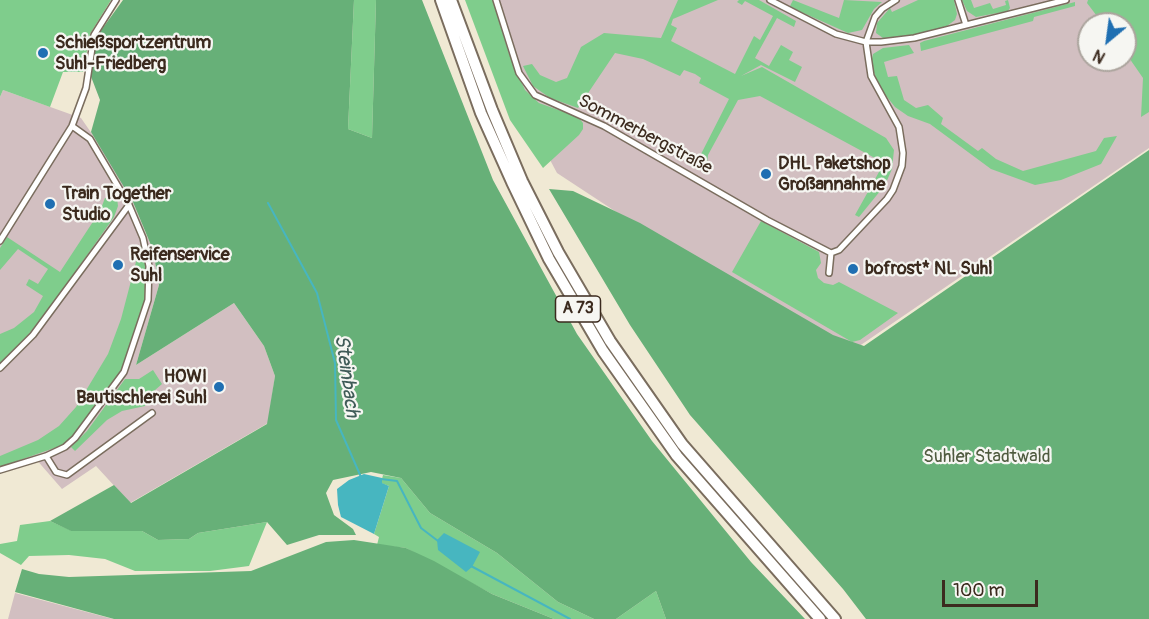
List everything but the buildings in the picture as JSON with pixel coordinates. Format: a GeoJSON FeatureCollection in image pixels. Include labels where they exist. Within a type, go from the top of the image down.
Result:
{"type":"FeatureCollection","features":[{"type":"Feature","properties":{"kind":"highway","name":"A 73"},"geometry":{"type":"LineString","coordinates":[[441,0],[481,113],[512,182],[549,259],[603,351],[677,456],[786,574],[835,619]]}},
{"type":"Feature","properties":{"kind":"highway","name":"A 73"},"geometry":{"type":"LineString","coordinates":[[451,0],[492,110],[522,181],[558,252],[609,341],[682,444],[820,619]]}},
{"type":"Feature","properties":{"kind":"street"},"geometry":{"type":"LineString","coordinates":[[0,241],[72,126],[86,88],[94,35],[116,0]]}},
{"type":"Feature","properties":{"kind":"street","name":"Sommerbergstraße"},"geometry":{"type":"LineString","coordinates":[[496,0],[519,74],[536,95],[603,126],[776,225],[831,252]]}},
{"type":"Feature","properties":{"kind":"street"},"geometry":{"type":"LineString","coordinates":[[770,0],[826,30],[866,42],[895,42],[1066,0]]}},
{"type":"Feature","properties":{"kind":"street"},"geometry":{"type":"LineString","coordinates":[[829,273],[831,252],[839,250],[887,199],[902,166],[903,153],[899,127],[871,76],[866,42],[874,17],[889,3],[896,0]]}},
{"type":"Feature","properties":{"kind":"street"},"geometry":{"type":"LineString","coordinates":[[958,0],[966,25]]}},
{"type":"Feature","properties":{"kind":"street"},"geometry":{"type":"LineString","coordinates":[[0,470],[46,456],[65,447],[90,419],[124,372],[148,300],[149,266],[143,238],[129,205],[90,139],[72,126]]}},
{"type":"Feature","properties":{"kind":"street"},"geometry":{"type":"LineString","coordinates":[[0,368],[33,335],[129,205]]}},
{"type":"Feature","properties":{"kind":"street"},"geometry":{"type":"LineString","coordinates":[[46,456],[56,472],[67,475],[152,413]]}},
{"type":"Feature","properties":{"kind":"shaded area"},"geometry":{"type":"Polygon","coordinates":[[[475,0],[1149,0],[1149,148],[852,351],[703,269],[557,173],[516,96],[475,0]]]}},
{"type":"Feature","properties":{"kind":"shaded area"},"geometry":{"type":"Polygon","coordinates":[[[3,90],[81,118],[108,157],[133,202],[153,250],[159,285],[136,365],[234,303],[264,346],[275,376],[268,423],[130,503],[96,466],[62,489],[35,458],[0,468],[0,97],[3,90]]]}},
{"type":"Feature","properties":{"kind":"shaded area"},"geometry":{"type":"Polygon","coordinates":[[[15,593],[113,619],[8,619],[15,593]]]}},
{"type":"Feature","properties":{"kind":"green space","name":"Schießsportzentrum Suhl-Friedberg"},"geometry":{"type":"Polygon","coordinates":[[[0,0],[111,0],[90,34],[83,72],[63,72],[50,107],[3,90],[0,97],[0,0]]]}},
{"type":"Feature","properties":{"kind":"green space"},"geometry":{"type":"Polygon","coordinates":[[[123,0],[354,0],[348,129],[372,138],[376,0],[422,0],[493,180],[577,334],[652,441],[751,562],[805,619],[666,619],[656,591],[616,619],[594,619],[558,602],[497,553],[430,513],[401,478],[371,472],[333,480],[326,493],[334,515],[353,529],[356,535],[319,535],[287,545],[267,522],[198,533],[189,539],[158,540],[142,531],[71,531],[50,521],[114,485],[131,503],[267,424],[275,376],[264,346],[234,303],[136,365],[159,285],[153,250],[133,202],[91,132],[100,100],[90,74],[97,36],[123,0]]]}},
{"type":"Feature","properties":{"kind":"green space"},"geometry":{"type":"Polygon","coordinates":[[[354,0],[376,0],[372,138],[348,129],[354,0]]]}},
{"type":"Feature","properties":{"kind":"green space"},"geometry":{"type":"Polygon","coordinates":[[[465,0],[493,0],[509,54],[525,90],[539,103],[578,117],[583,123],[583,129],[579,135],[543,168],[510,120],[465,0]]]}},
{"type":"Feature","properties":{"kind":"green space"},"geometry":{"type":"Polygon","coordinates":[[[678,0],[718,0],[673,19],[671,25],[677,28],[671,41],[735,74],[754,36],[760,40],[773,16],[745,1],[742,5],[737,2],[739,0],[759,0],[796,21],[794,27],[777,18],[755,58],[769,66],[781,45],[793,52],[789,60],[802,67],[795,82],[761,65],[741,76],[762,67],[886,138],[894,150],[892,169],[885,185],[859,217],[855,215],[884,163],[760,96],[738,100],[708,155],[707,163],[698,160],[729,99],[699,83],[701,78],[695,74],[684,70],[680,76],[643,59],[615,53],[578,108],[550,98],[533,86],[523,66],[532,64],[540,75],[556,82],[567,78],[581,47],[604,33],[661,38],[678,0]]]}},
{"type":"Feature","properties":{"kind":"green space"},"geometry":{"type":"Polygon","coordinates":[[[793,0],[839,18],[844,0],[882,2],[874,9],[862,30],[848,33],[790,6],[793,0]]]}},
{"type":"Feature","properties":{"kind":"green space"},"geometry":{"type":"Polygon","coordinates":[[[918,0],[954,0],[957,14],[955,20],[947,26],[913,35],[883,38],[876,33],[877,23],[890,8],[892,12],[918,0]]]}},
{"type":"Feature","properties":{"kind":"green space"},"geometry":{"type":"Polygon","coordinates":[[[962,0],[971,0],[974,8],[990,3],[993,9],[1006,5],[1005,1],[1008,0],[1010,8],[1008,11],[976,17],[967,11],[962,0]]]}},
{"type":"Feature","properties":{"kind":"green space"},"geometry":{"type":"Polygon","coordinates":[[[1088,0],[1149,0],[1149,112],[1141,117],[1143,78],[1137,69],[1137,12],[1094,12],[1087,3],[1088,0]]]}},
{"type":"Feature","properties":{"kind":"green space"},"geometry":{"type":"Polygon","coordinates":[[[1075,2],[1075,6],[1034,17],[1033,21],[921,51],[920,43],[924,41],[1075,2]]]}},
{"type":"Feature","properties":{"kind":"green space"},"geometry":{"type":"Polygon","coordinates":[[[909,45],[914,53],[884,62],[888,77],[897,76],[904,100],[916,108],[928,105],[943,118],[941,124],[978,151],[982,148],[996,159],[1023,171],[1096,151],[1104,138],[1117,136],[1101,164],[1061,180],[1035,185],[991,169],[930,124],[908,116],[895,107],[879,87],[871,63],[873,54],[883,48],[909,45]]]}},
{"type":"Feature","properties":{"kind":"green space","name":"Suhler Stadtwald"},"geometry":{"type":"Polygon","coordinates":[[[1149,150],[1149,619],[866,619],[843,589],[690,415],[630,325],[549,189],[573,191],[640,223],[833,335],[864,346],[1149,150]]]}},
{"type":"Feature","properties":{"kind":"green space"},"geometry":{"type":"Polygon","coordinates":[[[105,198],[117,198],[118,206],[114,217],[54,302],[28,335],[0,364],[0,334],[14,328],[34,312],[43,296],[26,285],[29,279],[38,284],[48,269],[18,249],[0,270],[0,248],[7,237],[60,272],[100,211],[105,198]]]}},
{"type":"Feature","properties":{"kind":"green space"},"geometry":{"type":"Polygon","coordinates":[[[761,221],[819,252],[821,263],[816,270],[818,278],[824,283],[833,285],[839,282],[898,313],[860,340],[852,342],[732,272],[761,221]]]}},
{"type":"Feature","properties":{"kind":"green space"},"geometry":{"type":"Polygon","coordinates":[[[141,246],[148,273],[145,300],[121,372],[79,431],[63,445],[0,467],[0,456],[38,440],[59,426],[76,407],[108,354],[121,319],[137,258],[135,247],[141,246]]]}},
{"type":"Feature","properties":{"kind":"green space"},"geometry":{"type":"Polygon","coordinates":[[[153,370],[162,384],[147,397],[145,406],[122,411],[107,420],[75,451],[71,447],[87,431],[125,379],[139,379],[153,370]]]}},
{"type":"Feature","properties":{"kind":"green space"},"geometry":{"type":"Polygon","coordinates":[[[383,475],[401,478],[430,513],[497,553],[558,602],[594,619],[554,619],[492,594],[406,548],[377,545],[379,537],[374,534],[389,486],[381,483],[383,475]]]}},
{"type":"Feature","properties":{"kind":"green space"},"geometry":{"type":"Polygon","coordinates":[[[50,521],[72,531],[142,531],[158,540],[189,539],[198,533],[267,522],[249,566],[210,571],[135,571],[105,559],[69,555],[29,556],[21,565],[0,553],[0,544],[17,541],[20,525],[50,521]]]}},
{"type":"Feature","properties":{"kind":"green space"},"geometry":{"type":"Polygon","coordinates":[[[354,540],[406,548],[492,594],[554,619],[114,619],[15,592],[22,569],[39,574],[69,577],[251,571],[326,542],[354,540]]]}},
{"type":"Feature","properties":{"kind":"green space"},"geometry":{"type":"Polygon","coordinates":[[[656,591],[666,619],[616,619],[656,591]]]}},
{"type":"Feature","properties":{"kind":"water"},"geometry":{"type":"Polygon","coordinates":[[[364,474],[382,478],[382,483],[389,486],[374,534],[341,517],[338,505],[337,489],[349,480],[364,474]]]}},
{"type":"Feature","properties":{"kind":"water"},"geometry":{"type":"Polygon","coordinates":[[[444,533],[480,552],[472,567],[466,572],[438,550],[437,540],[444,533]]]}},
{"type":"Feature","properties":{"kind":"waterway","name":"Steinbach"},"geometry":{"type":"LineString","coordinates":[[268,203],[317,293],[335,363],[336,420],[361,477]]}},
{"type":"Feature","properties":{"kind":"waterway","name":"Steinbach"},"geometry":{"type":"LineString","coordinates":[[381,479],[397,481],[421,528],[438,541]]}},
{"type":"Feature","properties":{"kind":"waterway","name":"Steinbach"},"geometry":{"type":"LineString","coordinates":[[471,566],[570,619]]}},
{"type":"Feature","properties":{"kind":"place","name":"Schießsportzentrum Suhl-Friedberg"},"geometry":{"type":"Point","coordinates":[43,53]}},
{"type":"Feature","properties":{"kind":"place","name":"DHL Paketshop Großannahme"},"geometry":{"type":"Point","coordinates":[766,174]}},
{"type":"Feature","properties":{"kind":"place","name":"Train Together Studio"},"geometry":{"type":"Point","coordinates":[50,204]}},
{"type":"Feature","properties":{"kind":"place","name":"Reifenservice Suhl"},"geometry":{"type":"Point","coordinates":[118,265]}},
{"type":"Feature","properties":{"kind":"place","name":"bofrost* NL Suhl"},"geometry":{"type":"Point","coordinates":[853,269]}},
{"type":"Feature","properties":{"kind":"place","name":"HOWI Bautischlerei Suhl"},"geometry":{"type":"Point","coordinates":[219,387]}}]}
